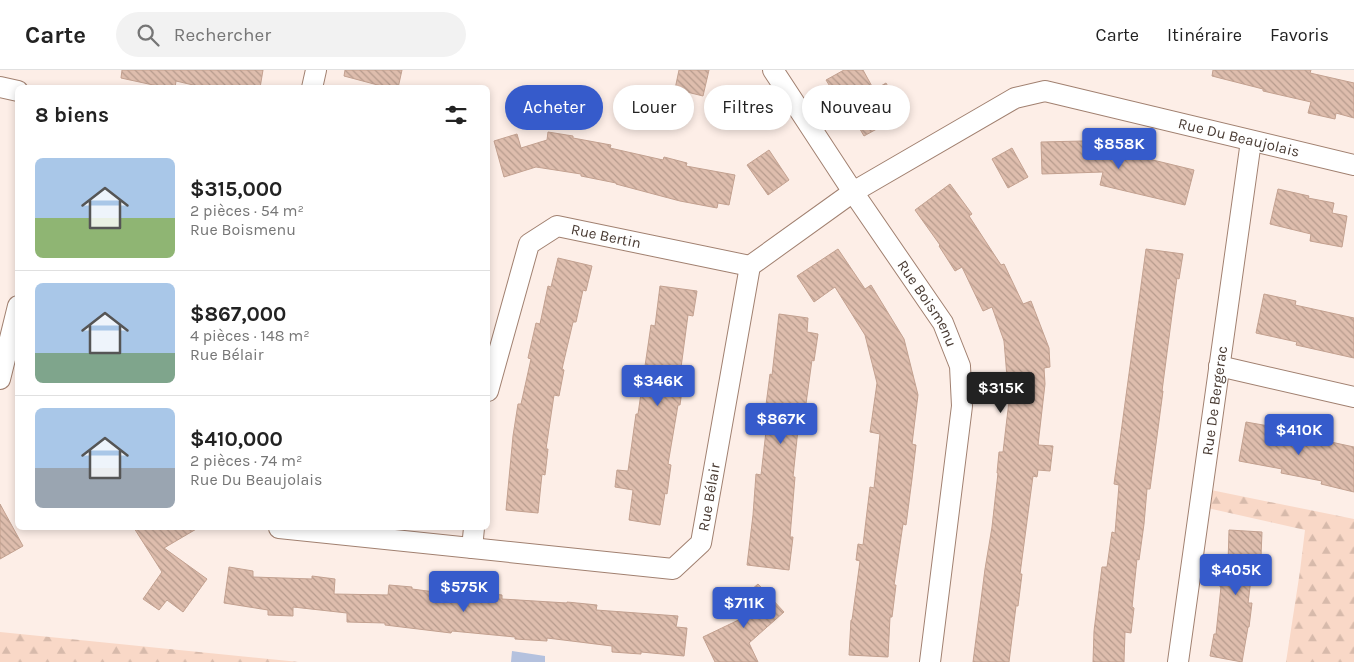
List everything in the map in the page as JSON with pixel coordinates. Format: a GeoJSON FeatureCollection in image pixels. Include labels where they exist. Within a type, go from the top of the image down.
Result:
{"type":"FeatureCollection","features":[{"type":"Feature","properties":{"kind":"street"},"geometry":{"type":"LineString","coordinates":[[313,85],[316,70]]}},
{"type":"Feature","properties":{"kind":"street","name":"Rue Boismenu"},"geometry":{"type":"LineString","coordinates":[[773,70],[853,192],[943,323],[960,366],[962,406],[930,662]]}},
{"type":"Feature","properties":{"kind":"street"},"geometry":{"type":"LineString","coordinates":[[0,87],[15,90]]}},
{"type":"Feature","properties":{"kind":"street","name":"Rue Du Beaujolais"},"geometry":{"type":"LineString","coordinates":[[853,192],[1015,98],[1045,91],[1354,165]]}},
{"type":"Feature","properties":{"kind":"street","name":"Rue De Bergerac"},"geometry":{"type":"LineString","coordinates":[[1178,662],[1251,141]]}},
{"type":"Feature","properties":{"kind":"street"},"geometry":{"type":"LineString","coordinates":[[750,266],[853,192]]}},
{"type":"Feature","properties":{"kind":"street","name":"Rue Bertin"},"geometry":{"type":"LineString","coordinates":[[490,384],[529,244],[557,226],[750,266]]}},
{"type":"Feature","properties":{"kind":"street","name":"Rue Bélair"},"geometry":{"type":"LineString","coordinates":[[298,530],[673,569],[701,543],[750,266]]}},
{"type":"Feature","properties":{"kind":"street"},"geometry":{"type":"LineString","coordinates":[[0,380],[15,318]]}},
{"type":"Feature","properties":{"kind":"street"},"geometry":{"type":"LineString","coordinates":[[1219,366],[1354,397]]}},
{"type":"Feature","properties":{"kind":"street"},"geometry":{"type":"LineString","coordinates":[[472,548],[474,530]]}},
{"type":"Feature","properties":{"kind":"green space"},"geometry":{"type":"Polygon","coordinates":[[[1206,489],[1354,519],[1354,662],[1286,662],[1305,530],[1203,507],[1206,489]]]}},
{"type":"Feature","properties":{"kind":"green space"},"geometry":{"type":"Polygon","coordinates":[[[0,632],[299,662],[0,662],[0,632]]]}},
{"type":"Feature","properties":{"kind":"water"},"geometry":{"type":"Polygon","coordinates":[[[512,651],[545,656],[545,662],[511,662],[512,651]]]}},
{"type":"Feature","properties":{"kind":"building"},"geometry":{"type":"Polygon","coordinates":[[[122,70],[263,70],[260,85],[193,85],[176,81],[175,85],[153,85],[121,78],[122,70]]]}},
{"type":"Feature","properties":{"kind":"building"},"geometry":{"type":"Polygon","coordinates":[[[345,70],[402,70],[399,85],[378,85],[344,76],[345,70]]]}},
{"type":"Feature","properties":{"kind":"building"},"geometry":{"type":"Polygon","coordinates":[[[679,70],[709,70],[703,96],[694,94],[694,85],[676,85],[679,70]]]}},
{"type":"Feature","properties":{"kind":"building"},"geometry":{"type":"Polygon","coordinates":[[[844,70],[863,70],[871,85],[829,85],[826,80],[844,70]]]}},
{"type":"Feature","properties":{"kind":"building"},"geometry":{"type":"Polygon","coordinates":[[[1213,70],[1311,70],[1310,73],[1354,83],[1354,118],[1336,113],[1335,119],[1308,113],[1311,102],[1263,91],[1263,89],[1212,76],[1213,70]]]}},
{"type":"Feature","properties":{"kind":"building"},"geometry":{"type":"Polygon","coordinates":[[[860,130],[875,130],[864,136],[860,130]]]}},
{"type":"Feature","properties":{"kind":"building"},"geometry":{"type":"Polygon","coordinates":[[[548,132],[611,145],[610,148],[663,160],[664,157],[687,163],[686,166],[735,175],[729,205],[718,203],[717,208],[680,201],[616,183],[581,176],[581,174],[536,167],[504,177],[494,141],[517,134],[521,148],[547,140],[548,132]]]}},
{"type":"Feature","properties":{"kind":"building"},"geometry":{"type":"Polygon","coordinates":[[[1083,141],[1083,143],[1194,170],[1185,205],[1100,185],[1103,172],[1042,174],[1041,142],[1083,141]]]}},
{"type":"Feature","properties":{"kind":"building"},"geometry":{"type":"Polygon","coordinates":[[[1012,148],[1028,177],[1008,188],[992,159],[1012,148]]]}},
{"type":"Feature","properties":{"kind":"building"},"geometry":{"type":"Polygon","coordinates":[[[769,150],[789,180],[768,195],[747,165],[769,150]]]}},
{"type":"Feature","properties":{"kind":"building"},"geometry":{"type":"Polygon","coordinates":[[[950,184],[972,214],[969,216],[1001,265],[1004,264],[1023,304],[1031,301],[1049,348],[1050,367],[1044,368],[1045,384],[1038,445],[1053,446],[1050,471],[1038,470],[1037,477],[1033,476],[1020,574],[1022,574],[1018,606],[1016,606],[1009,662],[973,662],[992,527],[999,452],[1003,452],[1009,401],[1004,341],[992,307],[983,311],[962,267],[955,271],[940,245],[915,210],[950,184]]]}},
{"type":"Feature","properties":{"kind":"building"},"geometry":{"type":"Polygon","coordinates":[[[1278,189],[1334,203],[1332,213],[1347,216],[1342,247],[1310,241],[1311,234],[1270,224],[1278,189]]]}},
{"type":"Feature","properties":{"kind":"building"},"geometry":{"type":"Polygon","coordinates":[[[838,249],[865,289],[871,285],[904,339],[918,395],[912,444],[916,445],[906,525],[903,524],[894,585],[896,585],[892,617],[890,617],[888,657],[849,655],[851,620],[860,561],[856,560],[858,544],[863,545],[870,487],[874,488],[880,434],[870,432],[877,383],[865,335],[835,287],[814,302],[797,276],[838,249]]]}},
{"type":"Feature","properties":{"kind":"building"},"geometry":{"type":"Polygon","coordinates":[[[1146,249],[1183,254],[1179,279],[1177,278],[1150,489],[1147,489],[1139,560],[1137,559],[1131,633],[1125,632],[1124,662],[1093,662],[1094,631],[1102,567],[1107,567],[1112,532],[1115,533],[1119,485],[1114,484],[1146,249]]]}},
{"type":"Feature","properties":{"kind":"building"},"geometry":{"type":"Polygon","coordinates":[[[558,258],[592,266],[586,291],[583,290],[576,322],[573,322],[562,369],[564,370],[559,396],[554,395],[546,449],[548,449],[545,475],[542,474],[538,513],[506,510],[518,404],[521,404],[531,359],[528,358],[536,323],[540,324],[548,286],[551,287],[558,258]]]}},
{"type":"Feature","properties":{"kind":"building"},"geometry":{"type":"Polygon","coordinates":[[[660,286],[697,291],[693,316],[688,315],[680,375],[684,376],[668,464],[671,465],[667,494],[665,493],[660,525],[629,520],[633,490],[615,487],[617,470],[628,471],[651,325],[655,326],[660,286]]]}},
{"type":"Feature","properties":{"kind":"building"},"geometry":{"type":"Polygon","coordinates":[[[1264,294],[1296,301],[1295,305],[1354,318],[1354,358],[1296,345],[1297,342],[1256,333],[1264,294]]]}},
{"type":"Feature","properties":{"kind":"building"},"geometry":{"type":"Polygon","coordinates":[[[779,314],[808,318],[807,332],[818,334],[814,361],[812,360],[805,411],[800,410],[793,477],[795,477],[790,537],[793,537],[789,570],[747,565],[756,474],[761,475],[769,405],[766,405],[770,374],[772,375],[779,314]]]}},
{"type":"Feature","properties":{"kind":"building"},"geometry":{"type":"Polygon","coordinates":[[[1246,422],[1280,428],[1280,431],[1354,447],[1354,492],[1321,484],[1322,481],[1281,473],[1282,469],[1239,461],[1246,422]]]}},
{"type":"Feature","properties":{"kind":"building"},"geometry":{"type":"Polygon","coordinates":[[[0,504],[23,546],[0,559],[0,504]]]}},
{"type":"Feature","properties":{"kind":"building"},"geometry":{"type":"Polygon","coordinates":[[[135,530],[195,530],[164,548],[207,579],[183,612],[167,600],[159,610],[143,599],[162,572],[135,530]]]}},
{"type":"Feature","properties":{"kind":"building"},"geometry":{"type":"Polygon","coordinates":[[[1229,530],[1262,532],[1261,556],[1254,555],[1248,603],[1252,603],[1242,662],[1210,656],[1214,634],[1216,634],[1223,563],[1228,564],[1229,530]]]}},
{"type":"Feature","properties":{"kind":"building"},"geometry":{"type":"Polygon","coordinates":[[[229,567],[253,571],[253,577],[312,579],[312,576],[335,579],[334,594],[388,595],[389,585],[473,597],[473,592],[502,595],[502,599],[567,602],[597,605],[596,610],[678,616],[676,627],[687,628],[684,656],[641,652],[641,654],[612,652],[612,646],[547,638],[547,641],[515,639],[515,637],[452,631],[451,633],[385,625],[385,623],[347,622],[347,613],[293,607],[293,616],[268,615],[268,610],[224,603],[229,567]]]}},
{"type":"Feature","properties":{"kind":"building"},"geometry":{"type":"Polygon","coordinates":[[[758,584],[784,612],[749,643],[758,662],[715,662],[703,637],[749,615],[737,602],[758,584]]]}}]}
